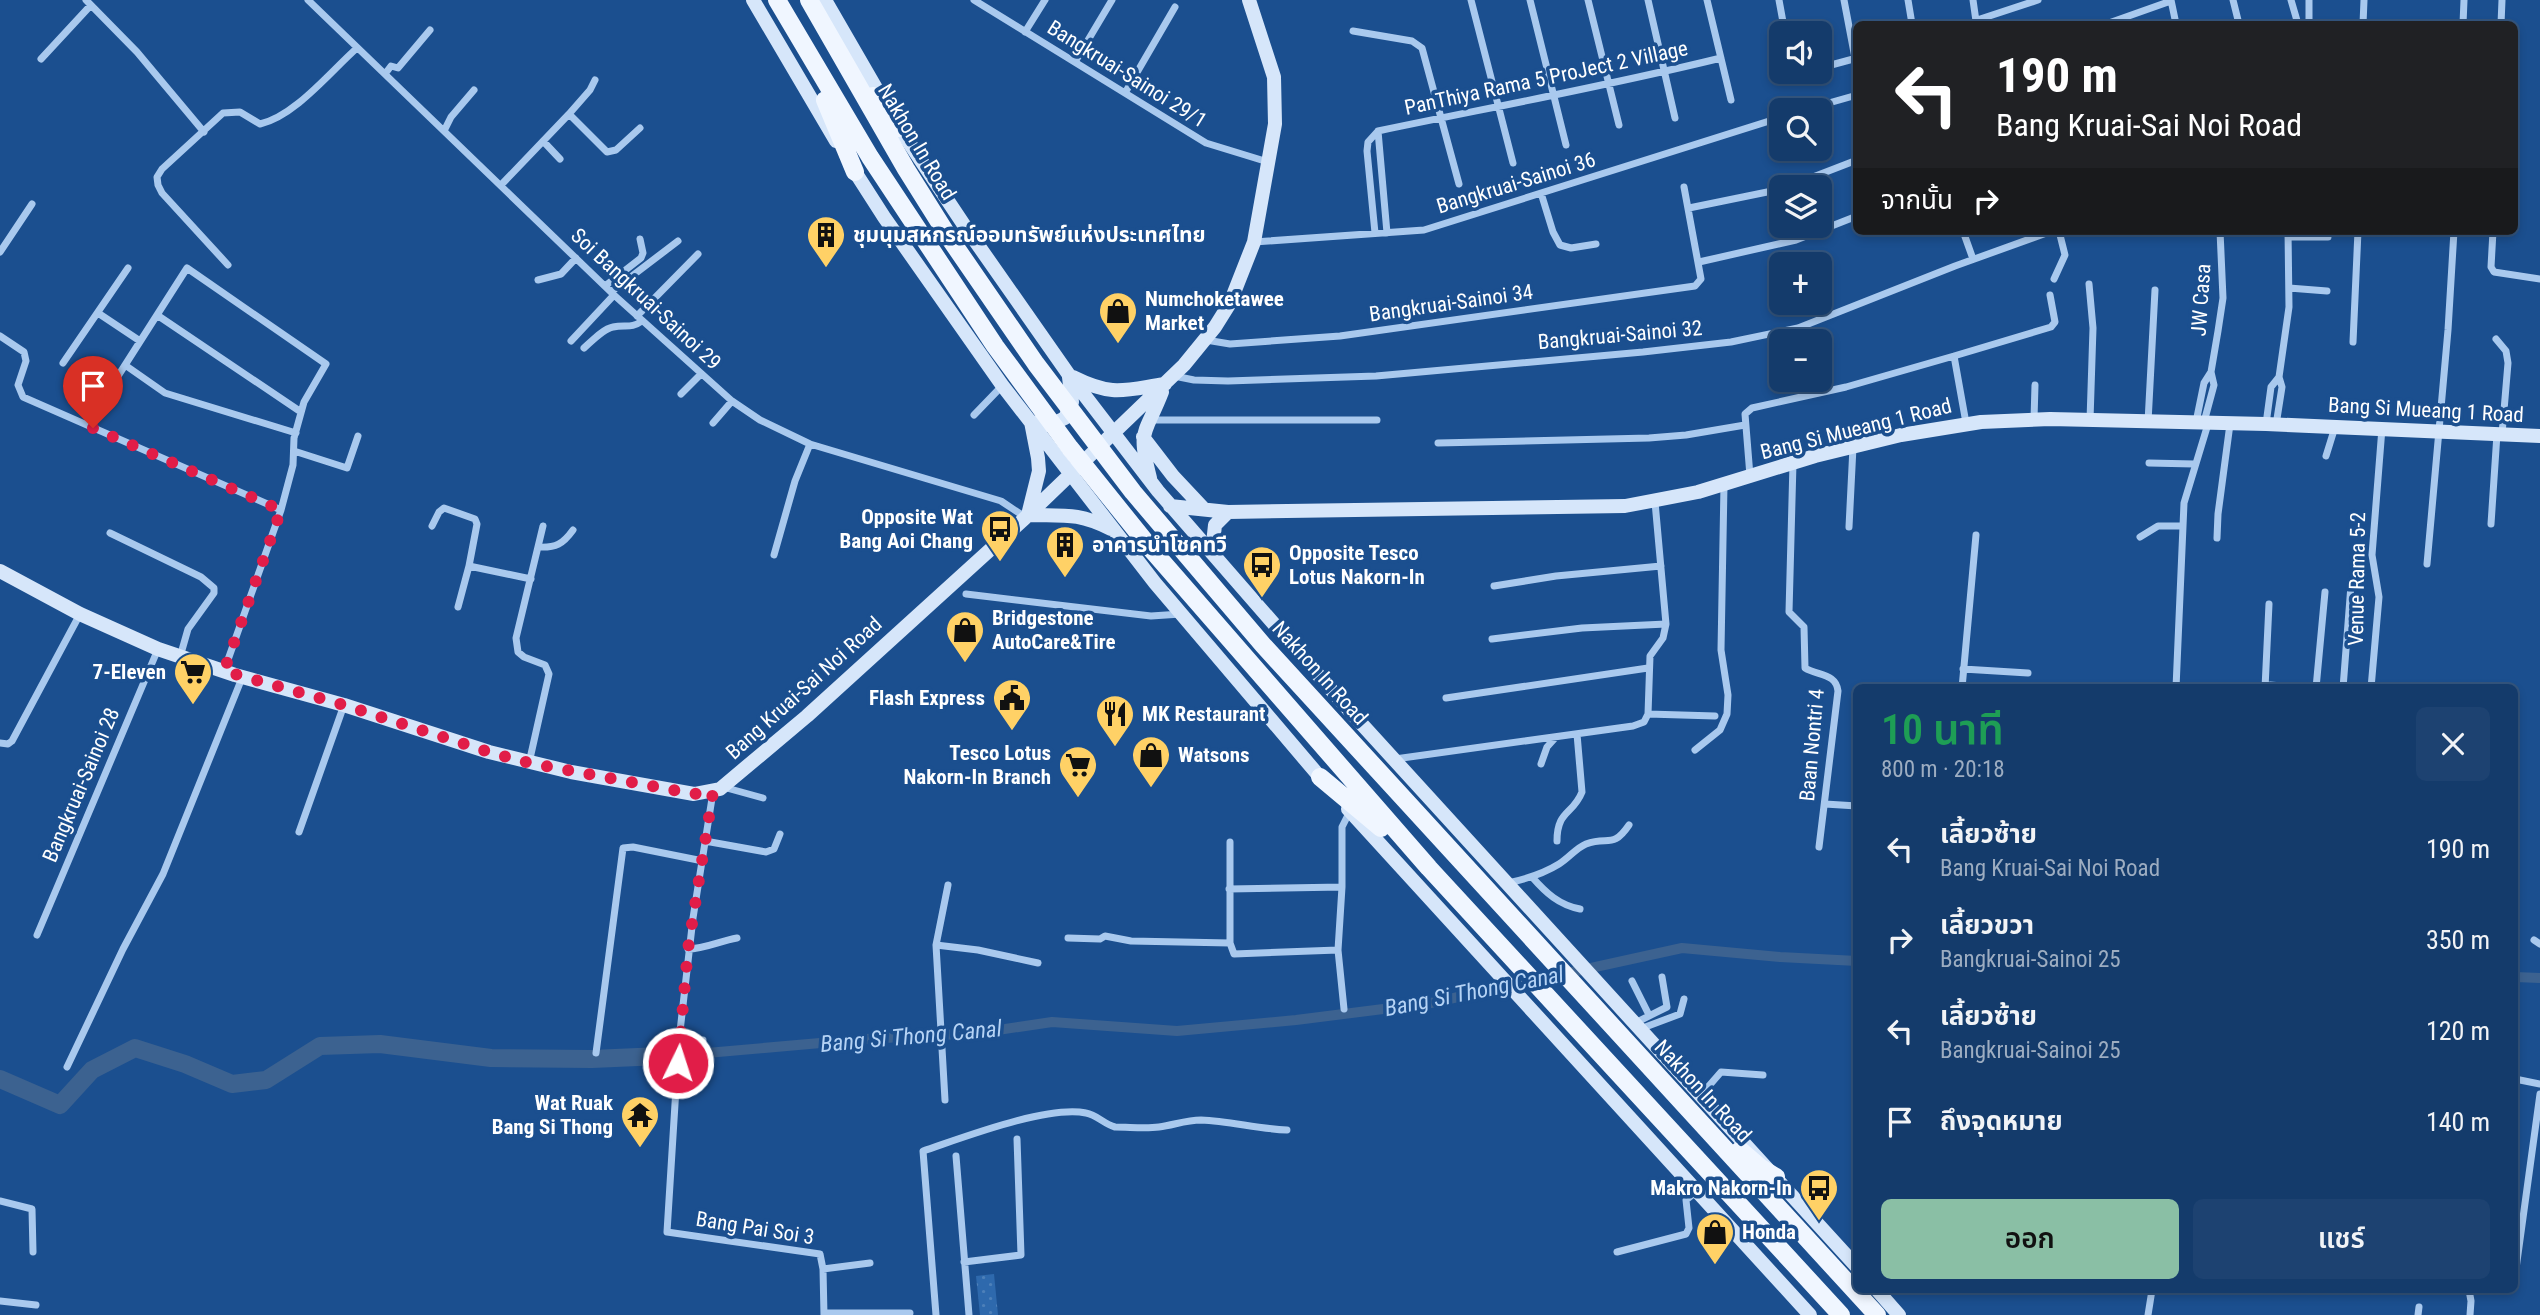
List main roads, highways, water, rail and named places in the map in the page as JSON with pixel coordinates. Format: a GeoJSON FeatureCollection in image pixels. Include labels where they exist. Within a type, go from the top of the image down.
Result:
{"type":"FeatureCollection","features":[{"type":"Feature","properties":{"kind":"main road"},"geometry":{"type":"LineString","coordinates":[[753,0],[891,228],[1002,385],[1181,614],[1350,811],[1810,1315]]}},
{"type":"Feature","properties":{"kind":"main road"},"geometry":{"type":"LineString","coordinates":[[777,0],[809,57],[931,251],[995,346],[1070,448],[1152,550],[1429,868],[1841,1315]]}},
{"type":"Feature","properties":{"kind":"main road","name":"Nakhon In Road"},"geometry":{"type":"LineString","coordinates":[[809,0],[834,47],[948,236],[1036,364],[1149,512],[1263,645],[1853,1288]]}},
{"type":"Feature","properties":{"kind":"main road","name":"Nakhon In Road"},"geometry":{"type":"LineString","coordinates":[[825,0],[899,128],[964,225],[1069,375],[1155,488],[1394,759],[1853,1263]]}},
{"type":"Feature","properties":{"kind":"main road","name":"Bang Kruai-Sai Noi Road"},"geometry":{"type":"LineString","coordinates":[[0,571],[80,614],[158,649],[242,677],[344,705],[529,763],[694,794],[718,790],[807,716],[1027,517],[1114,435],[1206,340],[1230,303],[1254,242],[1276,108],[1274,77],[1249,0]]}},
{"type":"Feature","properties":{"kind":"main road"},"geometry":{"type":"LineString","coordinates":[[834,47],[899,128]]}},
{"type":"Feature","properties":{"kind":"main road"},"geometry":{"type":"LineString","coordinates":[[809,57],[855,172]]}},
{"type":"Feature","properties":{"kind":"main road"},"geometry":{"type":"LineString","coordinates":[[1031,422],[1050,425],[1065,418],[1072,402],[1069,375],[1108,391],[1120,392],[1169,380]]}},
{"type":"Feature","properties":{"kind":"main road"},"geometry":{"type":"LineString","coordinates":[[1115,531],[1108,508],[1109,498],[1114,491],[1133,485],[1155,488],[1144,456],[1142,436],[1169,380]]}},
{"type":"Feature","properties":{"kind":"main road","name":"Bang Si Mueang 1 Road"},"geometry":{"type":"LineString","coordinates":[[1170,506],[1228,512],[1602,507],[1655,502],[1853,447],[1966,423],[2034,419],[2336,426],[2540,436]]}},
{"type":"Feature","properties":{"kind":"main road"},"geometry":{"type":"LineString","coordinates":[[1031,422],[1039,471],[1027,517],[1070,514],[1093,520],[1115,531]]}},
{"type":"Feature","properties":{"kind":"main road"},"geometry":{"type":"LineString","coordinates":[[1142,436],[1173,476],[1204,509]]}},
{"type":"Feature","properties":{"kind":"main road"},"geometry":{"type":"LineString","coordinates":[[1212,553],[1213,531],[1228,512]]}},
{"type":"Feature","properties":{"kind":"main road"},"geometry":{"type":"LineString","coordinates":[[1320,777],[1370,817],[1417,863],[1429,868]]}},
{"type":"Feature","properties":{"kind":"main road"},"geometry":{"type":"LineString","coordinates":[[1701,1120],[1776,1177]]}},
{"type":"Feature","properties":{"kind":"main road","name":"Nakhon In Road"},"geometry":{"type":"LineString","coordinates":[[1857,1293],[1877,1315]]}},
{"type":"Feature","properties":{"kind":"main road"},"geometry":{"type":"LineString","coordinates":[[1880,1293],[1899,1315]]}},
{"type":"Feature","properties":{"kind":"waterway","name":"Bang Si Thong Canal"},"geometry":{"type":"LineString","coordinates":[[684,1055],[866,1039],[978,1033],[1052,1022],[1177,1031],[1296,1020],[1431,1003],[1682,948],[1853,961]]}},
{"type":"Feature","properties":{"kind":"waterway","name":"Bang Si Thong Canal"},"geometry":{"type":"LineString","coordinates":[[2518,977],[2540,978]]}},
{"type":"Feature","properties":{"kind":"waterway","name":"Bang Si Thong Canal"},"geometry":{"type":"LineString","coordinates":[[0,1079],[60,1105],[92,1070],[135,1048],[185,1064],[232,1084],[266,1080],[320,1046],[380,1044],[491,1058],[592,1059],[684,1055]]}},
{"type":"Feature","properties":{"kind":"place","name":"ชุมนุมสหกรณ์ออมทรัพย์แห่งประเทศไทย"},"geometry":{"type":"Point","coordinates":[826,269]}},
{"type":"Feature","properties":{"kind":"place","name":"Numchoketawee Market"},"geometry":{"type":"Point","coordinates":[1118,345]}},
{"type":"Feature","properties":{"kind":"place","name":"Opposite Wat Bang Aoi Chang"},"geometry":{"type":"Point","coordinates":[1000,563]}},
{"type":"Feature","properties":{"kind":"place","name":"อาคารนำโชคทวี"},"geometry":{"type":"Point","coordinates":[1065,579]}},
{"type":"Feature","properties":{"kind":"place","name":"Opposite Tesco Lotus Nakorn-In"},"geometry":{"type":"Point","coordinates":[1262,599]}},
{"type":"Feature","properties":{"kind":"place","name":"Bridgestone AutoCare&Tire"},"geometry":{"type":"Point","coordinates":[965,664]}},
{"type":"Feature","properties":{"kind":"place","name":"7-Eleven"},"geometry":{"type":"Point","coordinates":[193,706]}},
{"type":"Feature","properties":{"kind":"place","name":"Flash Express"},"geometry":{"type":"Point","coordinates":[1012,732]}},
{"type":"Feature","properties":{"kind":"place","name":"MK Restaurant"},"geometry":{"type":"Point","coordinates":[1115,748]}},
{"type":"Feature","properties":{"kind":"place","name":"Watsons"},"geometry":{"type":"Point","coordinates":[1151,789]}},
{"type":"Feature","properties":{"kind":"place","name":"Tesco Lotus Nakorn-In Branch"},"geometry":{"type":"Point","coordinates":[1078,799]}},
{"type":"Feature","properties":{"kind":"place","name":"Wat Ruak Bang Si Thong"},"geometry":{"type":"Point","coordinates":[640,1149]}},
{"type":"Feature","properties":{"kind":"place","name":"Makro Nakorn-In"},"geometry":{"type":"Point","coordinates":[1819,1222]}},
{"type":"Feature","properties":{"kind":"place","name":"Honda"},"geometry":{"type":"Point","coordinates":[1715,1266]}}]}
